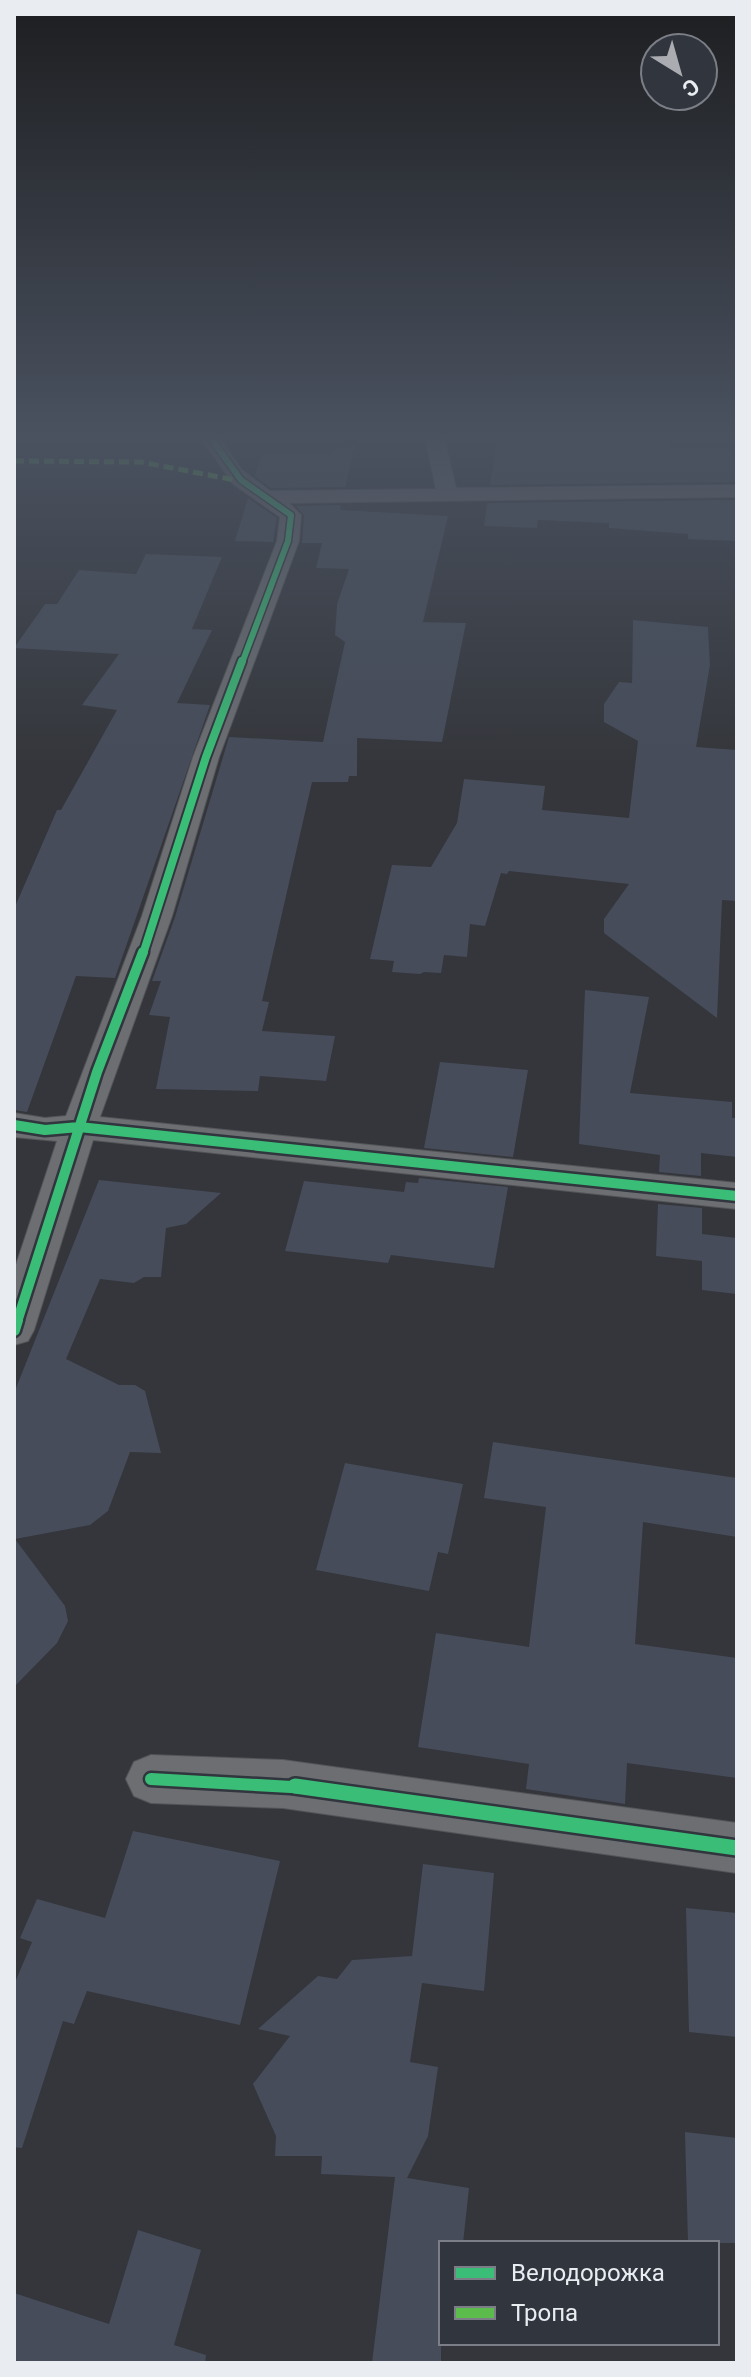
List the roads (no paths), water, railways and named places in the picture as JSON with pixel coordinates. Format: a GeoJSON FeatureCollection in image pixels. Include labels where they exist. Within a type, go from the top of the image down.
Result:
{"type":"FeatureCollection","features":[{"type":"Feature","properties":{"kind":"street"},"geometry":{"type":"LineString","coordinates":[[14,1330],[79,1127],[157,916],[206,757],[287,544]]}},
{"type":"Feature","properties":{"kind":"street"},"geometry":{"type":"LineString","coordinates":[[14,1125],[45,1130],[79,1127],[737,1196]]}},
{"type":"Feature","properties":{"kind":"street"},"geometry":{"type":"LineString","coordinates":[[151,1779],[283,1784],[737,1848]]}}]}
